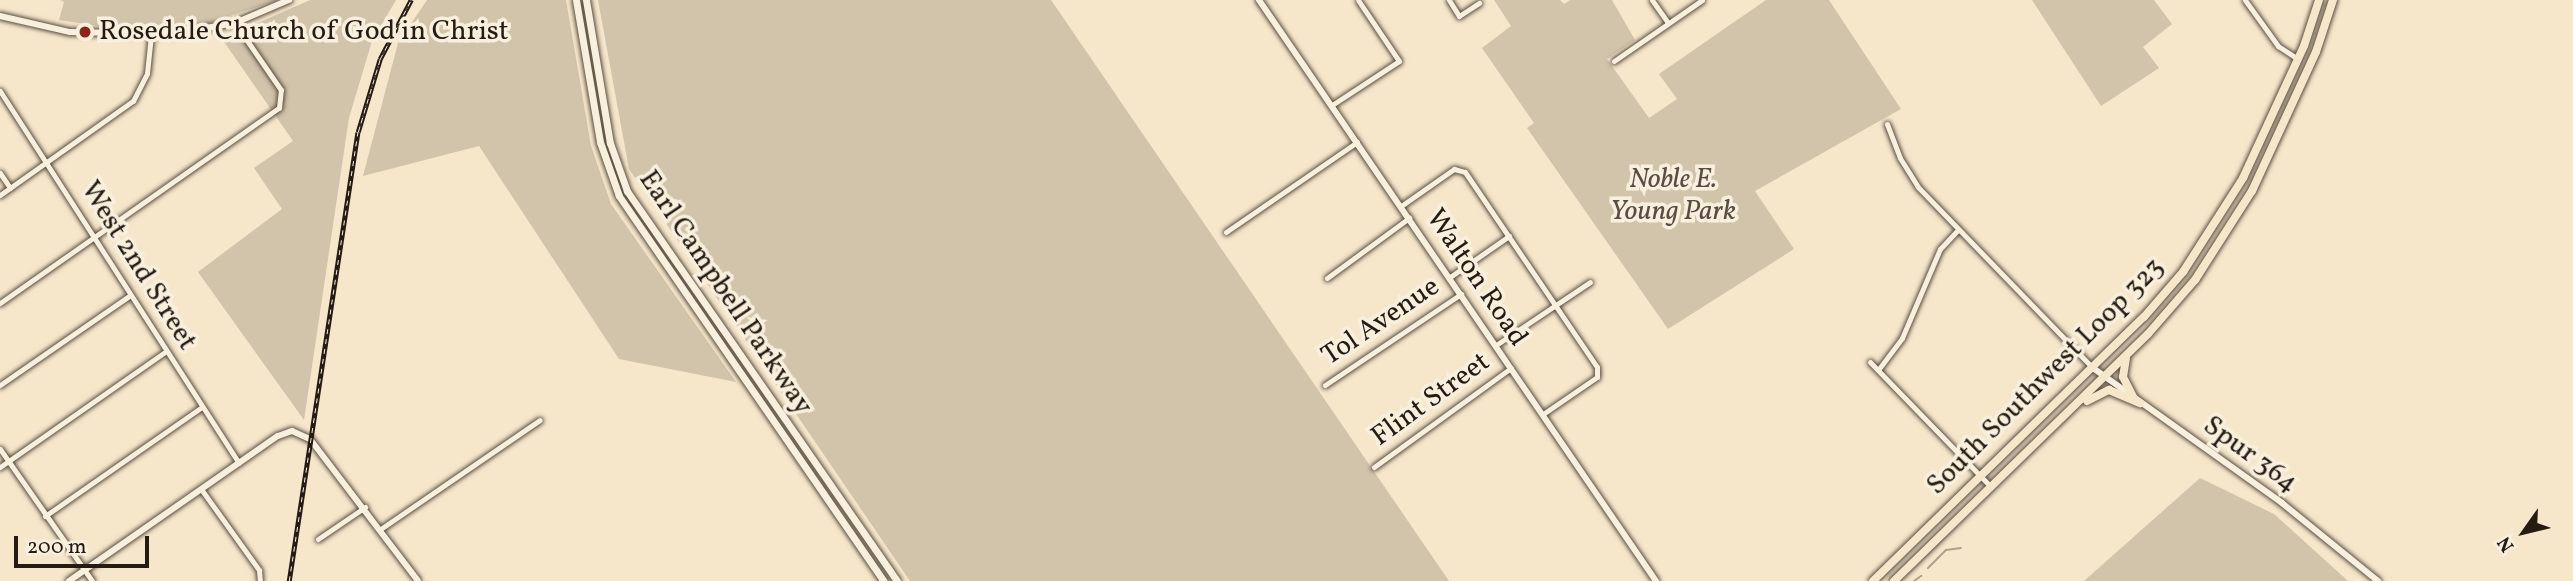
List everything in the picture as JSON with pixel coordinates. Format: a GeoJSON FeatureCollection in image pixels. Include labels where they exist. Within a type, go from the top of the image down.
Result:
{"type":"FeatureCollection","features":[{"type":"Feature","properties":{"kind":"highway","name":"South Southwest Loop 323"},"geometry":{"type":"LineString","coordinates":[[1873,581],[2093,368],[2176,281],[2243,178],[2298,59],[2319,0]]}},
{"type":"Feature","properties":{"kind":"highway","name":"South Southwest Loop 323"},"geometry":{"type":"LineString","coordinates":[[1894,581],[2127,354],[2194,280],[2253,189],[2316,52],[2333,0]]}},
{"type":"Feature","properties":{"kind":"highway"},"geometry":{"type":"LineString","coordinates":[[2243,178],[2253,189]]}},
{"type":"Feature","properties":{"kind":"highway"},"geometry":{"type":"LineString","coordinates":[[2127,354],[2123,377],[2136,400]]}},
{"type":"Feature","properties":{"kind":"highway"},"geometry":{"type":"LineString","coordinates":[[2052,429],[2100,391],[2114,391],[2136,400]]}},
{"type":"Feature","properties":{"kind":"main road","name":"Earl Campbell Parkway"},"geometry":{"type":"LineString","coordinates":[[576,0],[601,149],[624,206],[884,581]]}},
{"type":"Feature","properties":{"kind":"main road","name":"Earl Campbell Parkway"},"geometry":{"type":"LineString","coordinates":[[586,0],[610,143],[633,201],[897,581]]}},
{"type":"Feature","properties":{"kind":"main road"},"geometry":{"type":"LineString","coordinates":[[624,206],[633,201]]}},
{"type":"Feature","properties":{"kind":"main road"},"geometry":{"type":"LineString","coordinates":[[815,481],[823,475]]}},
{"type":"Feature","properties":{"kind":"street"},"geometry":{"type":"LineString","coordinates":[[0,16],[70,32],[150,34],[235,23],[289,0]]}},
{"type":"Feature","properties":{"kind":"street"},"geometry":{"type":"LineString","coordinates":[[1332,105],[1399,61],[1358,0]]}},
{"type":"Feature","properties":{"kind":"street"},"geometry":{"type":"LineString","coordinates":[[1449,0],[1459,16],[1479,3]]}},
{"type":"Feature","properties":{"kind":"street"},"geometry":{"type":"LineString","coordinates":[[1652,0],[1668,23]]}},
{"type":"Feature","properties":{"kind":"street"},"geometry":{"type":"LineString","coordinates":[[1614,61],[1702,0]]}},
{"type":"Feature","properties":{"kind":"street"},"geometry":{"type":"LineString","coordinates":[[2245,0],[2277,46],[2298,59]]}},
{"type":"Feature","properties":{"kind":"street","name":"Walton Road"},"geometry":{"type":"LineString","coordinates":[[1262,1],[1656,581]]}},
{"type":"Feature","properties":{"kind":"street"},"geometry":{"type":"LineString","coordinates":[[0,303],[282,104],[275,79],[235,23]]}},
{"type":"Feature","properties":{"kind":"street"},"geometry":{"type":"LineString","coordinates":[[0,195],[123,110],[141,91],[150,34]]}},
{"type":"Feature","properties":{"kind":"street","name":"West 2nd Street"},"geometry":{"type":"LineString","coordinates":[[0,91],[48,162],[129,296],[239,463]]}},
{"type":"Feature","properties":{"kind":"street"},"geometry":{"type":"LineString","coordinates":[[1887,124],[1914,182],[2093,368]]}},
{"type":"Feature","properties":{"kind":"street"},"geometry":{"type":"LineString","coordinates":[[1226,232],[1357,142]]}},
{"type":"Feature","properties":{"kind":"street"},"geometry":{"type":"LineString","coordinates":[[1401,206],[1454,169],[1465,172],[1509,236],[1599,373],[1543,414]]}},
{"type":"Feature","properties":{"kind":"street"},"geometry":{"type":"LineString","coordinates":[[0,173],[10,188]]}},
{"type":"Feature","properties":{"kind":"street"},"geometry":{"type":"LineString","coordinates":[[1327,278],[1409,218]]}},
{"type":"Feature","properties":{"kind":"street"},"geometry":{"type":"LineString","coordinates":[[1878,370],[1902,338],[1942,246],[1958,230]]}},
{"type":"Feature","properties":{"kind":"street"},"geometry":{"type":"LineString","coordinates":[[1450,277],[1509,236]]}},
{"type":"Feature","properties":{"kind":"street"},"geometry":{"type":"LineString","coordinates":[[1496,345],[1590,282]]}},
{"type":"Feature","properties":{"kind":"street","name":"Tol Avenue"},"geometry":{"type":"LineString","coordinates":[[1325,385],[1461,294]]}},
{"type":"Feature","properties":{"kind":"street"},"geometry":{"type":"LineString","coordinates":[[0,385],[129,296]]}},
{"type":"Feature","properties":{"kind":"street"},"geometry":{"type":"LineString","coordinates":[[0,467],[165,352]]}},
{"type":"Feature","properties":{"kind":"street"},"geometry":{"type":"LineString","coordinates":[[1870,362],[1991,487]]}},
{"type":"Feature","properties":{"kind":"street","name":"Flint Street"},"geometry":{"type":"LineString","coordinates":[[1374,467],[1511,368]]}},
{"type":"Feature","properties":{"kind":"street","name":"Spur 364"},"geometry":{"type":"LineString","coordinates":[[2093,368],[2282,503],[2378,581]]}},
{"type":"Feature","properties":{"kind":"street"},"geometry":{"type":"LineString","coordinates":[[45,516],[202,407]]}},
{"type":"Feature","properties":{"kind":"street"},"geometry":{"type":"LineString","coordinates":[[382,528],[540,420]]}},
{"type":"Feature","properties":{"kind":"street"},"geometry":{"type":"LineString","coordinates":[[69,581],[282,434],[303,433],[382,528],[418,581]]}},
{"type":"Feature","properties":{"kind":"street"},"geometry":{"type":"LineString","coordinates":[[0,449],[92,581]]}},
{"type":"Feature","properties":{"kind":"street"},"geometry":{"type":"LineString","coordinates":[[201,489],[259,570],[260,581]]}},
{"type":"Feature","properties":{"kind":"street"},"geometry":{"type":"LineString","coordinates":[[318,539],[365,507]]}},
{"type":"Feature","properties":{"kind":"green space"},"geometry":{"type":"Polygon","coordinates":[[[60,0],[278,0],[209,23],[119,29],[59,20],[64,2],[60,0]]]}},
{"type":"Feature","properties":{"kind":"green space"},"geometry":{"type":"Polygon","coordinates":[[[310,0],[396,0],[372,41],[349,118],[304,420],[198,272],[282,209],[254,168],[293,141],[222,39],[310,0]]]}},
{"type":"Feature","properties":{"kind":"green space"},"geometry":{"type":"Polygon","coordinates":[[[427,0],[566,0],[591,146],[611,204],[736,382],[619,359],[479,146],[363,176],[398,43],[427,0]]]}},
{"type":"Feature","properties":{"kind":"green space"},"geometry":{"type":"Polygon","coordinates":[[[598,0],[1051,0],[1449,581],[910,581],[629,169],[598,0]]]}},
{"type":"Feature","properties":{"kind":"green space","name":"Noble E. Young Park"},"geometry":{"type":"Polygon","coordinates":[[[1494,0],[1560,0],[1564,4],[1570,0],[1612,0],[1635,40],[1607,59],[1649,118],[1677,99],[1659,74],[1766,0],[1829,0],[1901,109],[1755,191],[1794,249],[1668,329],[1527,128],[1534,123],[1482,48],[1511,26],[1494,0]]]}},
{"type":"Feature","properties":{"kind":"green space"},"geometry":{"type":"Polygon","coordinates":[[[2032,0],[2154,0],[2172,24],[2143,47],[2159,68],[2101,106],[2032,0]]]}},
{"type":"Feature","properties":{"kind":"green space"},"geometry":{"type":"Polygon","coordinates":[[[2200,478],[2274,514],[2348,581],[2084,581],[2200,478]]]}},
{"type":"Feature","properties":{"kind":"waterway"},"geometry":{"type":"LineString","coordinates":[[1928,568],[1946,550],[1961,548]]}},
{"type":"Feature","properties":{"kind":"waterway"},"geometry":{"type":"LineString","coordinates":[[1914,581],[1921,576]]}},
{"type":"Feature","properties":{"kind":"railway"},"geometry":{"type":"LineString","coordinates":[[289,581],[358,132],[380,59],[411,0]]}},
{"type":"Feature","properties":{"kind":"place","name":"Rosedale Church of God in Christ"},"geometry":{"type":"Point","coordinates":[85,32]}}]}
